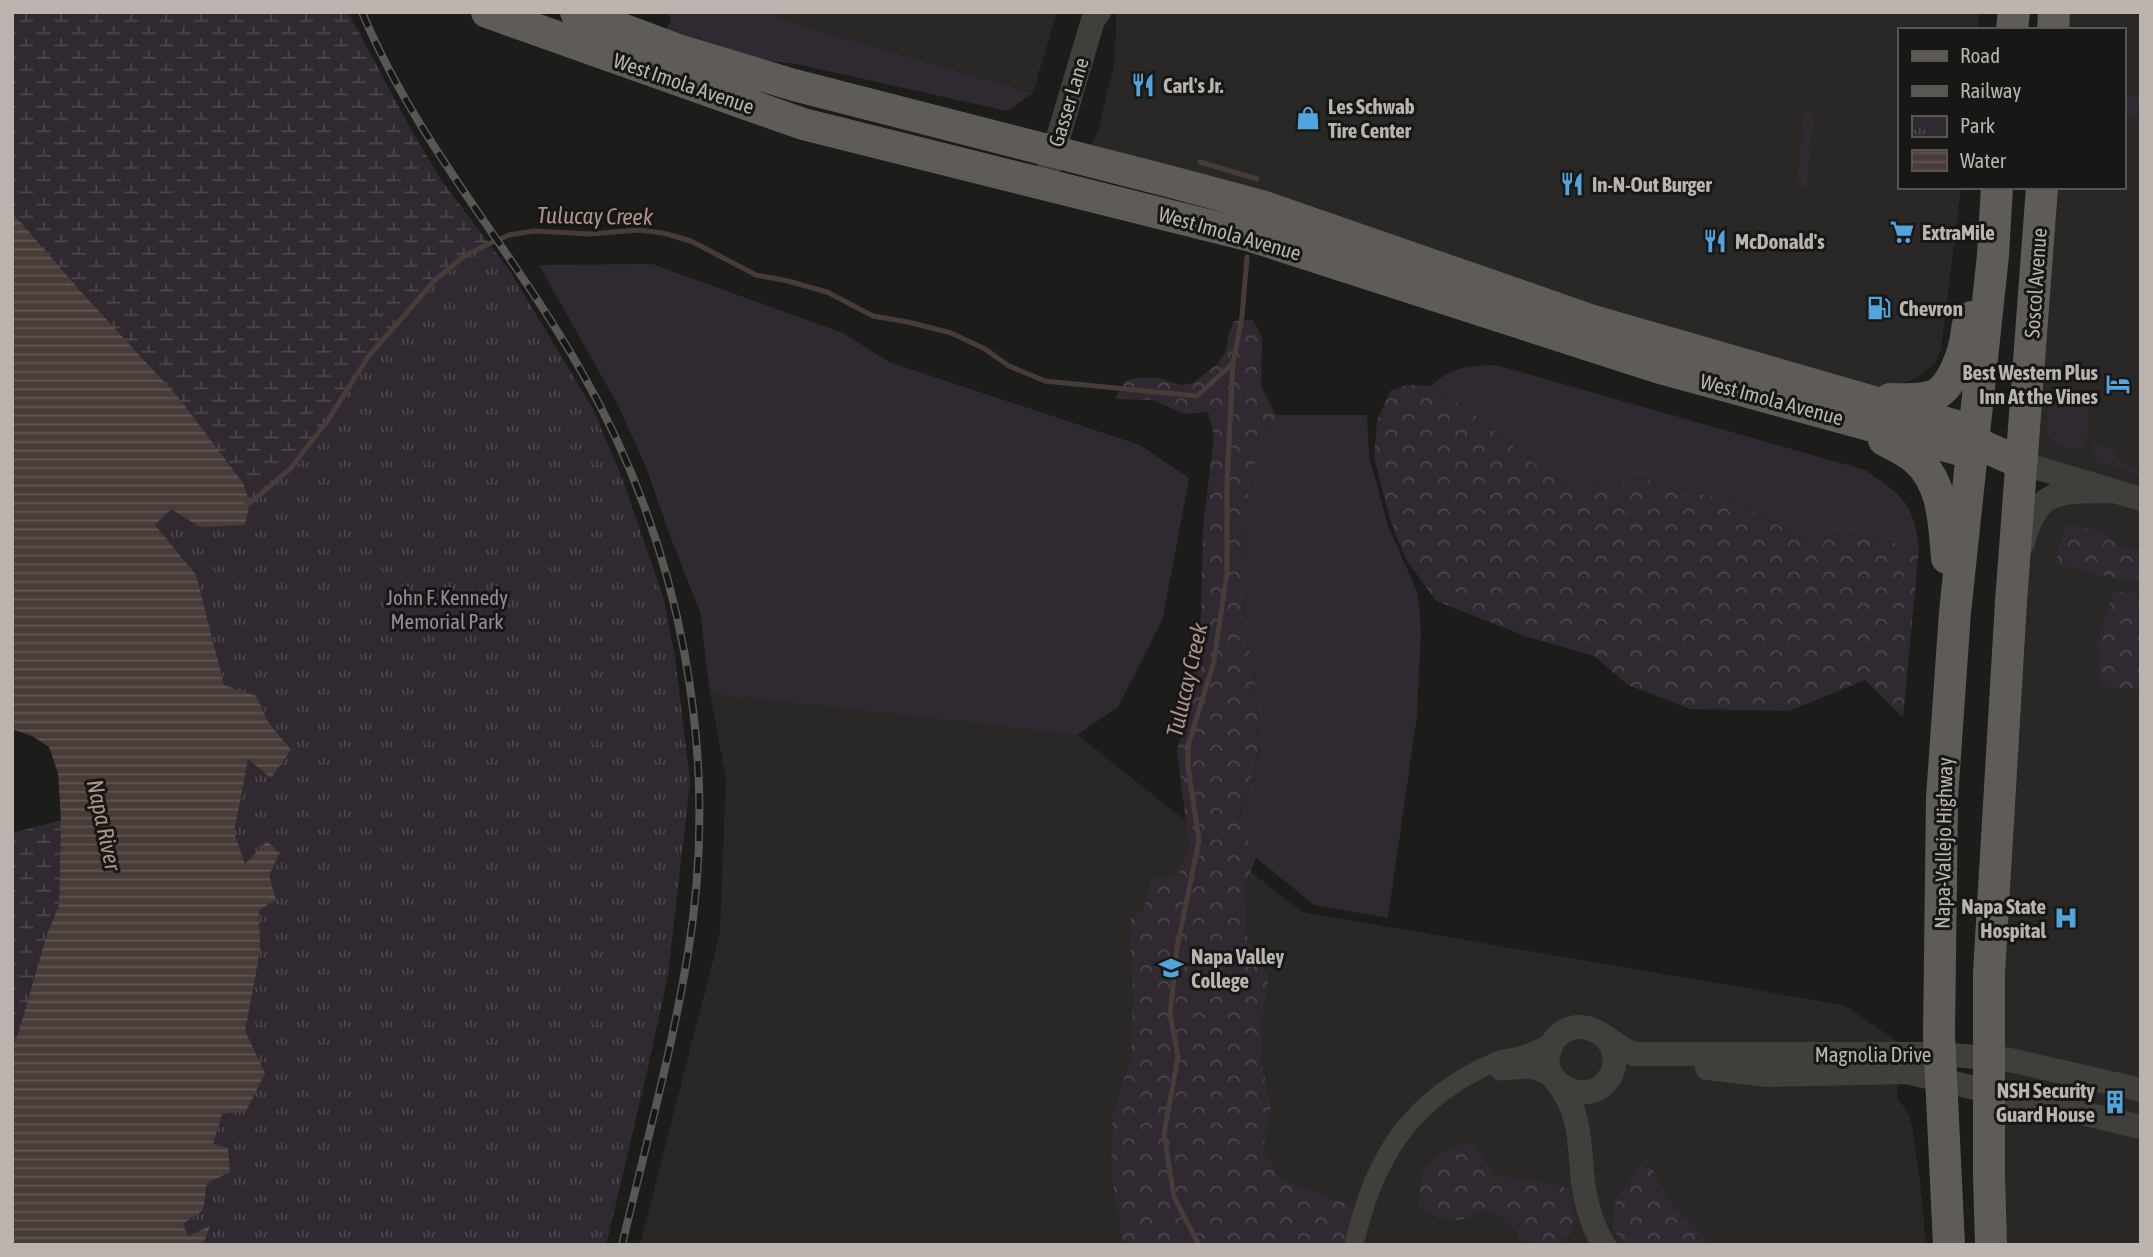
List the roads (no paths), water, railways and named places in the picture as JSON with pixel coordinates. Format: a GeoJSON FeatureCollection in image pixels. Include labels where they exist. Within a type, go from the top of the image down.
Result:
{"type":"FeatureCollection","features":[{"type":"Feature","properties":{"kind":"main road","name":"West Imola Avenue"},"geometry":{"type":"LineString","coordinates":[[487,12],[571,44],[794,85],[1265,207],[1475,295],[1657,367],[1957,449],[1963,449],[1974,442]]}},
{"type":"Feature","properties":{"kind":"main road","name":"West Imola Avenue"},"geometry":{"type":"LineString","coordinates":[[576,12],[675,64],[803,124],[1475,295],[1590,320],[1957,426],[1974,442],[2021,463]]}},
{"type":"Feature","properties":{"kind":"main road","name":"Soscol Avenue"},"geometry":{"type":"LineString","coordinates":[[1974,442],[1997,189]]}},
{"type":"Feature","properties":{"kind":"main road","name":"Soscol Avenue"},"geometry":{"type":"LineString","coordinates":[[2021,463],[2042,189]]}},
{"type":"Feature","properties":{"kind":"main road"},"geometry":{"type":"LineString","coordinates":[[1849,395],[1910,399],[1938,393],[1948,383],[1959,361],[1968,322],[1989,297]]}},
{"type":"Feature","properties":{"kind":"main road"},"geometry":{"type":"LineString","coordinates":[[1774,401],[1879,438],[1913,456],[1925,468],[1937,491],[1945,526],[1952,649]]}},
{"type":"Feature","properties":{"kind":"main road","name":"Napa-Vallejo Highway"},"geometry":{"type":"LineString","coordinates":[[1949,1245],[1941,1068],[1942,798],[1952,649],[1974,442]]}},
{"type":"Feature","properties":{"kind":"main road"},"geometry":{"type":"LineString","coordinates":[[1991,1245],[1989,973],[2021,463]]}},
{"type":"Feature","properties":{"kind":"street","name":"Gasser Lane"},"geometry":{"type":"LineString","coordinates":[[1044,185],[1094,15]]}},
{"type":"Feature","properties":{"kind":"street"},"geometry":{"type":"LineString","coordinates":[[2021,463],[2141,499]]}},
{"type":"Feature","properties":{"kind":"street"},"geometry":{"type":"LineString","coordinates":[[2011,602],[2027,529],[2039,506],[2057,494],[2115,491]]}},
{"type":"Feature","properties":{"kind":"street","name":"Magnolia Drive"},"geometry":{"type":"LineString","coordinates":[[1552,1042],[1566,1030],[1579,1027],[1594,1029],[1622,1050],[1643,1055],[1941,1068],[1990,1091],[2141,1127]]}},
{"type":"Feature","properties":{"kind":"street"},"geometry":{"type":"LineString","coordinates":[[1581,1149],[1591,1098],[1606,1082],[1614,1065],[1614,1054],[1606,1038]]}},
{"type":"Feature","properties":{"kind":"street"},"geometry":{"type":"LineString","coordinates":[[1354,1245],[1363,1210],[1378,1172],[1404,1127],[1437,1094],[1499,1060],[1522,1056],[1552,1042]]}},
{"type":"Feature","properties":{"kind":"street"},"geometry":{"type":"LineString","coordinates":[[1552,1042],[1547,1059],[1576,1116],[1586,1199],[1604,1245]]}},
{"type":"Feature","properties":{"kind":"street","name":"Magnolia Drive"},"geometry":{"type":"LineString","coordinates":[[1556,1081],[1578,1093],[1590,1092],[1632,1068],[1689,1067],[1769,1075],[1907,1072],[1990,1059],[2010,1060],[2141,1090]]}},
{"type":"Feature","properties":{"kind":"street"},"geometry":{"type":"LineString","coordinates":[[1471,1075],[1520,1068],[1556,1081]]}},
{"type":"Feature","properties":{"kind":"street"},"geometry":{"type":"LineString","coordinates":[[2084,1114],[2092,1079]]}},
{"type":"Feature","properties":{"kind":"water","name":"Napa River"},"geometry":{"type":"Polygon","coordinates":[[[12,212],[178,397],[243,483],[250,503],[245,525],[200,527],[171,509],[155,525],[196,575],[224,685],[256,696],[268,722],[291,750],[271,778],[248,759],[234,832],[245,864],[267,841],[280,853],[269,875],[276,900],[259,910],[260,951],[245,1031],[265,1073],[246,1111],[222,1114],[213,1144],[228,1148],[230,1172],[207,1183],[203,1210],[183,1224],[188,1236],[210,1226],[203,1245],[12,1245],[12,1046],[18,1034],[47,934],[59,905],[61,820],[58,773],[49,747],[32,736],[12,729],[12,212]]]}},
{"type":"Feature","properties":{"kind":"waterway","name":"Tulucay Creek"},"geometry":{"type":"LineString","coordinates":[[1200,162],[1257,179]]}},
{"type":"Feature","properties":{"kind":"waterway","name":"Tulucay Creek"},"geometry":{"type":"LineString","coordinates":[[246,502],[250,503],[290,469],[328,420],[368,357],[435,280],[463,257],[509,235],[534,231],[590,234],[639,230],[663,233],[691,241],[756,275],[827,292],[873,316],[951,333],[985,349],[1009,366],[1045,381],[1197,396],[1233,363],[1242,317],[1247,257]]}},
{"type":"Feature","properties":{"kind":"waterway","name":"Tulucay Creek"},"geometry":{"type":"LineString","coordinates":[[1199,1245],[1174,1197],[1164,1134],[1178,1056],[1170,1014],[1177,948],[1199,840],[1188,767],[1188,746],[1214,661],[1227,572],[1227,482],[1233,363]]}},
{"type":"Feature","properties":{"kind":"railway"},"geometry":{"type":"LineString","coordinates":[[362,12],[409,106],[553,324],[615,436],[644,506],[667,578],[684,652],[695,727],[699,802],[697,878],[688,953],[674,1026],[622,1245]]}},
{"type":"Feature","properties":{"kind":"place","name":"Carl's Jr."},"geometry":{"type":"Point","coordinates":[1143,85]}},
{"type":"Feature","properties":{"kind":"place","name":"Les Schwab Tire Center"},"geometry":{"type":"Point","coordinates":[1308,118]}},
{"type":"Feature","properties":{"kind":"place","name":"In-N-Out Burger"},"geometry":{"type":"Point","coordinates":[1572,184]}},
{"type":"Feature","properties":{"kind":"place","name":"ExtraMile"},"geometry":{"type":"Point","coordinates":[1902,232]}},
{"type":"Feature","properties":{"kind":"place","name":"McDonald's"},"geometry":{"type":"Point","coordinates":[1715,241]}},
{"type":"Feature","properties":{"kind":"place","name":"Chevron"},"geometry":{"type":"Point","coordinates":[1879,308]}},
{"type":"Feature","properties":{"kind":"place","name":"Best Western Plus Inn At the Vines"},"geometry":{"type":"Point","coordinates":[2118,384]}},
{"type":"Feature","properties":{"kind":"place","name":"Napa State Hospital"},"geometry":{"type":"Point","coordinates":[2066,918]}},
{"type":"Feature","properties":{"kind":"place","name":"Napa Valley College"},"geometry":{"type":"Point","coordinates":[1171,968]}},
{"type":"Feature","properties":{"kind":"place","name":"NSH Security Guard House"},"geometry":{"type":"Point","coordinates":[2115,1102]}},
{"type":"Feature","properties":{"kind":"park label","name":"John F. Kennedy Memorial Park"},"geometry":{"type":"Point","coordinates":[447,609]}}]}
